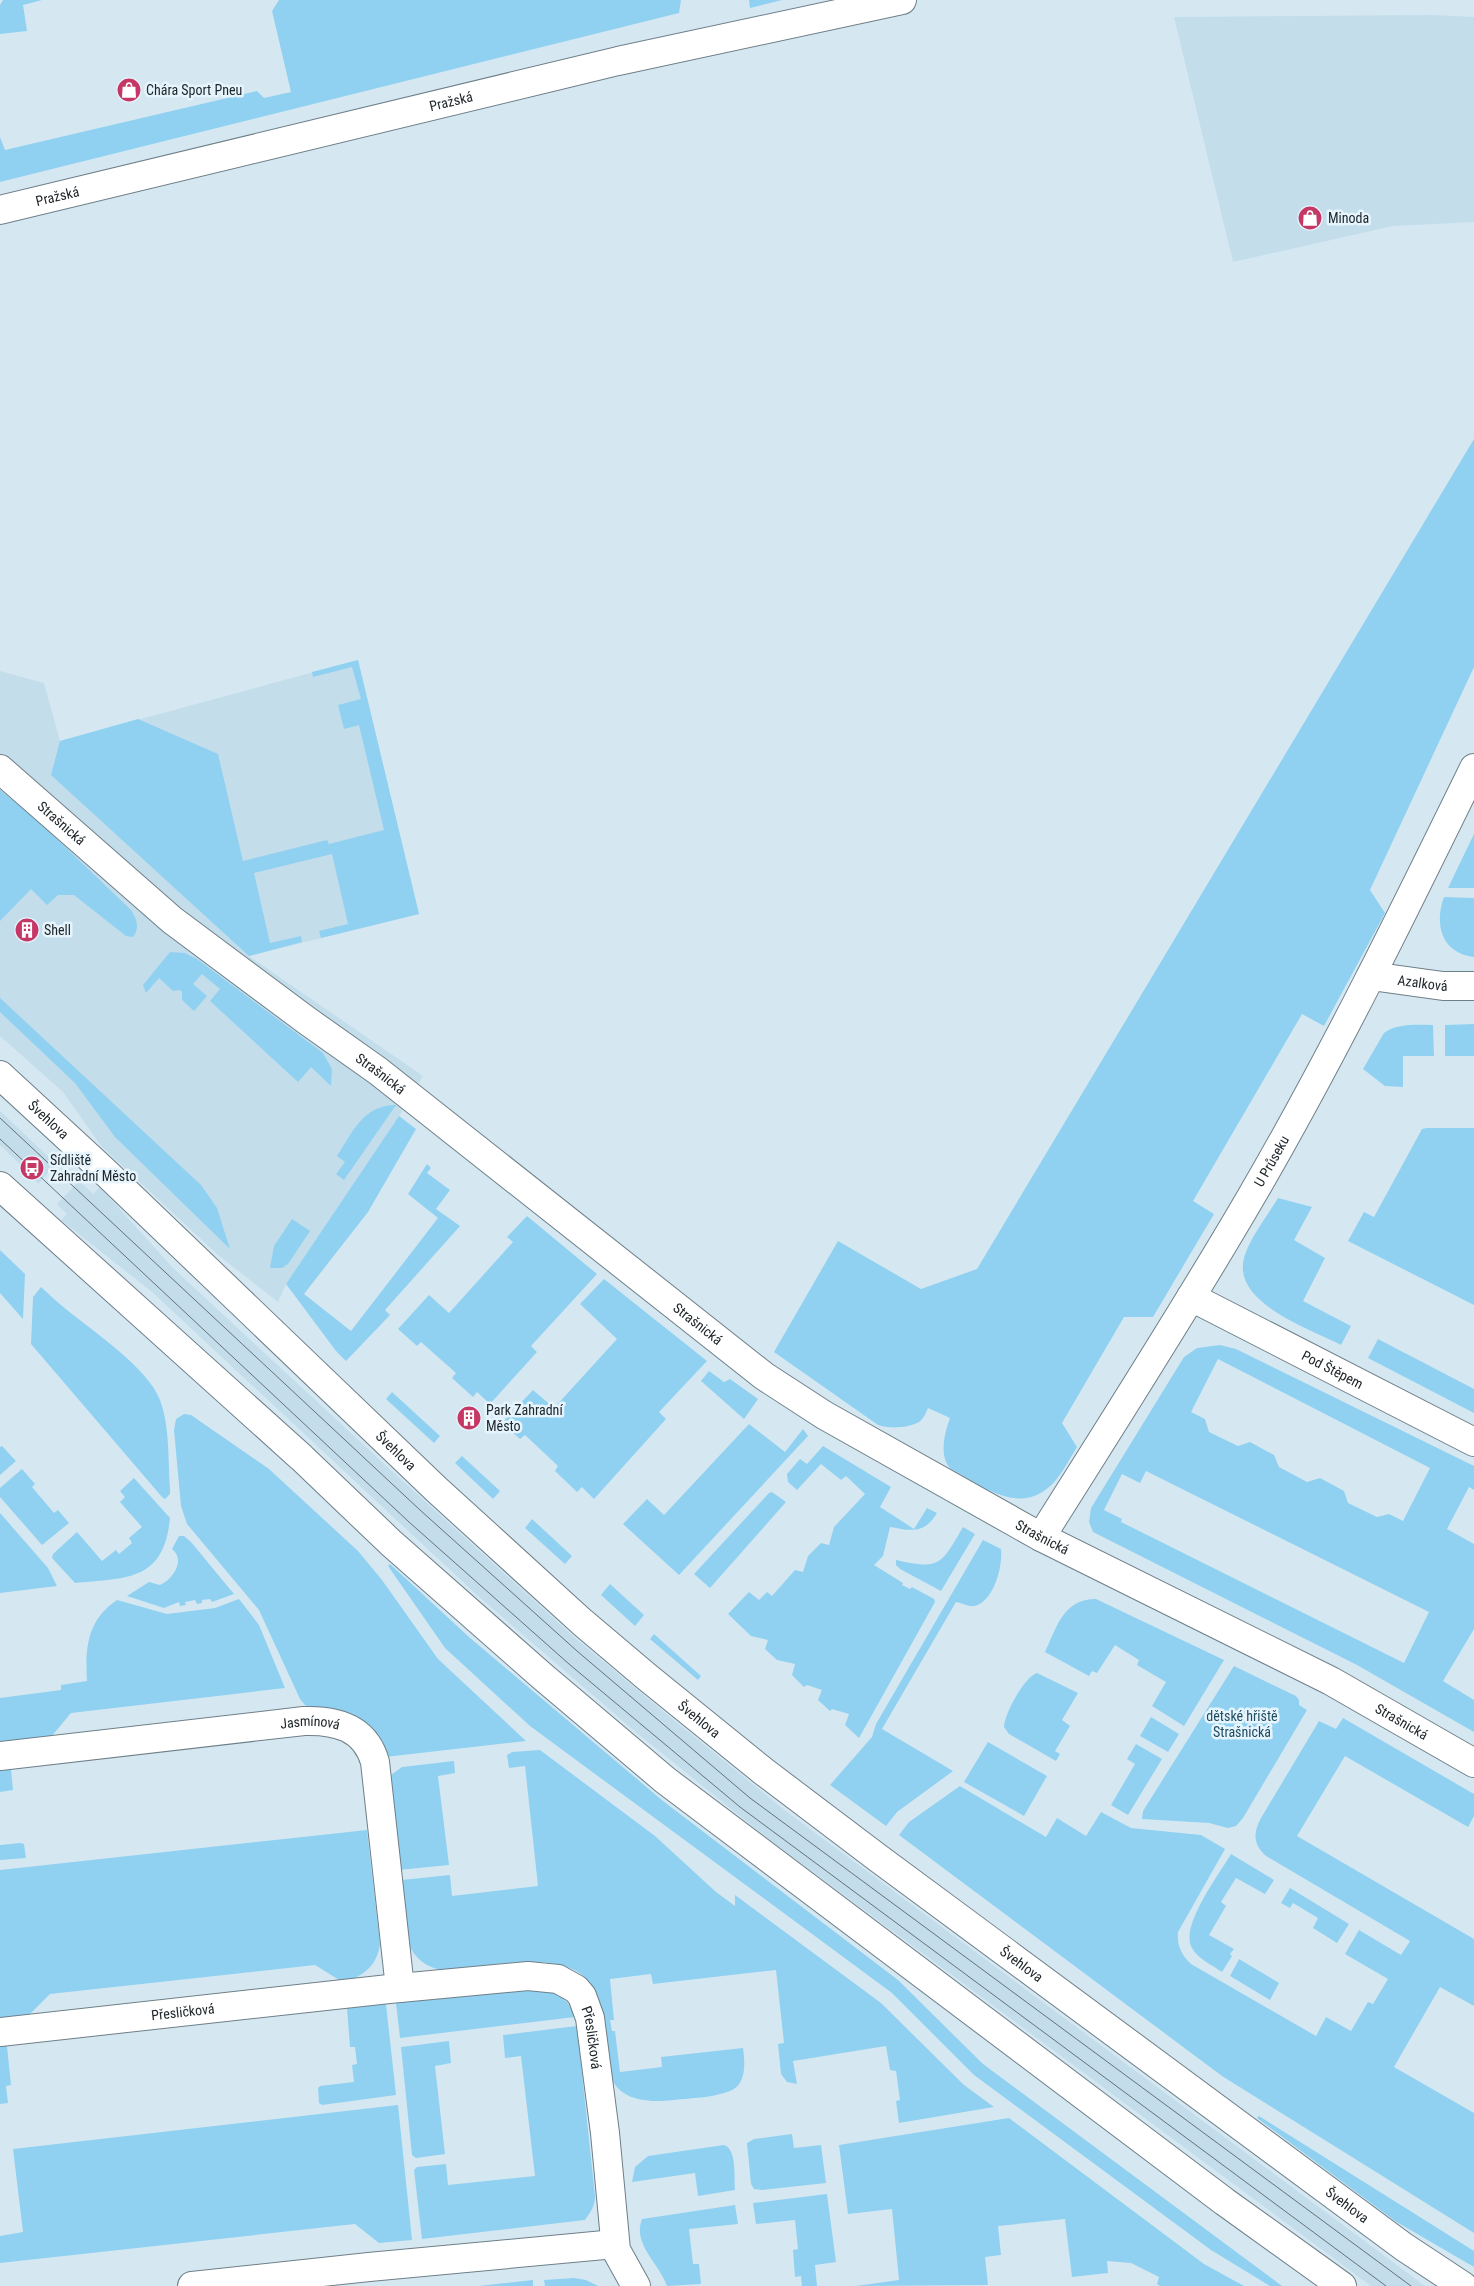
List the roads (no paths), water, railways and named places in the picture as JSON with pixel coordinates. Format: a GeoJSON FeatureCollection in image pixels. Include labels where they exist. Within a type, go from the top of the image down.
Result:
{"type":"FeatureCollection","features":[{"type":"Feature","properties":{"kind":"street","name":"Pražská"},"geometry":{"type":"LineString","coordinates":[[0,210],[618,61],[902,0]]}},
{"type":"Feature","properties":{"kind":"street","name":"U Průseku"},"geometry":{"type":"LineString","coordinates":[[1042,1537],[1192,1297],[1252,1196],[1371,976],[1474,768]]}},
{"type":"Feature","properties":{"kind":"street","name":"Strašnická"},"geometry":{"type":"LineString","coordinates":[[0,770],[172,920],[378,1071],[764,1376],[824,1415],[1042,1537],[1331,1681],[1474,1763]]}},
{"type":"Feature","properties":{"kind":"street","name":"Azalková"},"geometry":{"type":"LineString","coordinates":[[1371,976],[1443,986],[1474,986]]}},
{"type":"Feature","properties":{"kind":"street","name":"Švehlova"},"geometry":{"type":"LineString","coordinates":[[0,1074],[436,1489],[582,1622],[647,1676],[763,1771],[878,1858],[1404,2247],[1463,2286]]}},
{"type":"Feature","properties":{"kind":"street"},"geometry":{"type":"LineString","coordinates":[[0,1186],[295,1452],[398,1549],[542,1676],[665,1780],[1217,2196],[1342,2286]]}},
{"type":"Feature","properties":{"kind":"street","name":"Pod Štěpem"},"geometry":{"type":"LineString","coordinates":[[1192,1297],[1474,1442]]}},
{"type":"Feature","properties":{"kind":"street","name":"Jasmínová"},"geometry":{"type":"LineString","coordinates":[[0,1756],[304,1721],[332,1722],[350,1728],[366,1742],[375,1762],[400,1988]]}},
{"type":"Feature","properties":{"kind":"street","name":"Přesličková"},"geometry":{"type":"LineString","coordinates":[[0,2032],[400,1988],[539,1976],[558,1979],[576,1989],[582,1996],[590,2018],[605,2133],[615,2244],[622,2265],[636,2286]]}},
{"type":"Feature","properties":{"kind":"street"},"geometry":{"type":"LineString","coordinates":[[192,2286],[615,2244]]}},
{"type":"Feature","properties":{"kind":"tram line"},"geometry":{"type":"LineString","coordinates":[[0,1118],[420,1510],[577,1651],[750,1798],[1411,2286]]}},
{"type":"Feature","properties":{"kind":"tram line"},"geometry":{"type":"LineString","coordinates":[[0,1139],[409,1522],[569,1664],[740,1807],[1386,2286]]}},
{"type":"Feature","properties":{"kind":"place","name":"Chára Sport Pneu"},"geometry":{"type":"Point","coordinates":[129,90]}},
{"type":"Feature","properties":{"kind":"place","name":"Minoda"},"geometry":{"type":"Point","coordinates":[1310,218]}},
{"type":"Feature","properties":{"kind":"place","name":"Shell"},"geometry":{"type":"Point","coordinates":[27,930]}},
{"type":"Feature","properties":{"kind":"place","name":"Sídliště Zahradní Město"},"geometry":{"type":"Point","coordinates":[32,1168]}},
{"type":"Feature","properties":{"kind":"place","name":"Park Zahradní Město"},"geometry":{"type":"Point","coordinates":[469,1418]}},
{"type":"Feature","properties":{"kind":"park label","name":"dětské hřiště Strašnická"},"geometry":{"type":"Point","coordinates":[1242,1724]}}]}
